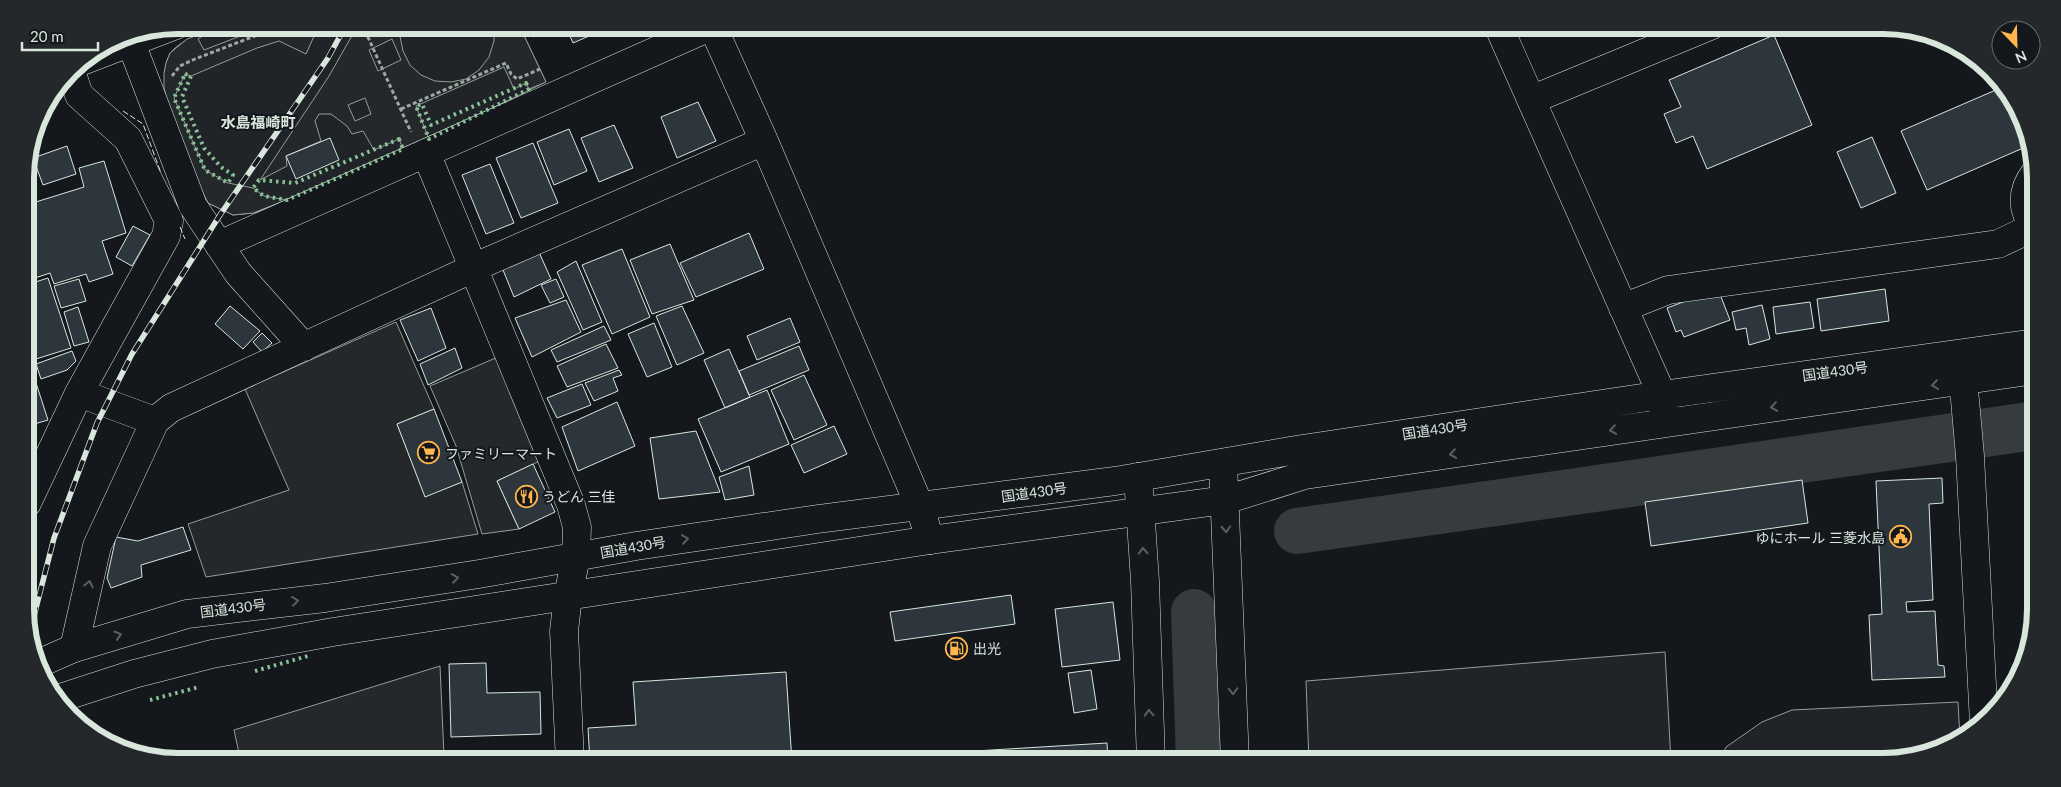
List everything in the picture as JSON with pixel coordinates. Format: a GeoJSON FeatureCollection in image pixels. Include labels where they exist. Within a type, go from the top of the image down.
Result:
{"type":"FeatureCollection","features":[{"type":"Feature","properties":{"kind":"main road"},"geometry":{"type":"LineString","coordinates":[[219,245],[694,34]]}},
{"type":"Feature","properties":{"kind":"main road"},"geometry":{"type":"LineString","coordinates":[[716,34],[764,141],[920,507],[930,540]]}},
{"type":"Feature","properties":{"kind":"main road"},"geometry":{"type":"LineString","coordinates":[[1502,34],[1662,395],[1665,423]]}},
{"type":"Feature","properties":{"kind":"main road"},"geometry":{"type":"LineString","coordinates":[[1531,100],[1690,34]]}},
{"type":"Feature","properties":{"kind":"main road"},"geometry":{"type":"LineString","coordinates":[[130,41],[193,206],[238,273],[304,347]]}},
{"type":"Feature","properties":{"kind":"main road"},"geometry":{"type":"LineString","coordinates":[[34,488],[80,393],[166,236],[169,221],[128,139],[79,95],[74,78]]}},
{"type":"Feature","properties":{"kind":"main road"},"geometry":{"type":"LineString","coordinates":[[74,648],[97,546],[155,421],[171,408],[475,268],[764,141]]}},
{"type":"Feature","properties":{"kind":"main road"},"geometry":{"type":"LineString","coordinates":[[426,153],[475,268],[571,505],[576,527],[576,557],[568,596],[564,650],[570,753]]}},
{"type":"Feature","properties":{"kind":"main road"},"geometry":{"type":"LineString","coordinates":[[2027,185],[2024,193],[2024,206],[2027,217]]}},
{"type":"Feature","properties":{"kind":"main road"},"geometry":{"type":"LineString","coordinates":[[1623,308],[1668,290],[1998,244],[2027,231]]}},
{"type":"Feature","properties":{"kind":"main road","name":"国道430号"},"geometry":{"type":"LineString","coordinates":[[44,661],[74,648],[187,614],[334,596],[636,546],[818,519],[1138,477],[1662,395],[2027,344]]}},
{"type":"Feature","properties":{"kind":"main road"},"geometry":{"type":"LineString","coordinates":[[1958,354],[1969,445],[1983,712]]}},
{"type":"Feature","properties":{"kind":"main road","name":"国道430号"},"geometry":{"type":"LineString","coordinates":[[64,697],[134,674],[212,654],[333,632],[930,540],[1225,500],[1305,475],[1665,423],[1964,394],[2027,373]]}},
{"type":"Feature","properties":{"kind":"main road"},"geometry":{"type":"LineString","coordinates":[[80,393],[155,421]]}},
{"type":"Feature","properties":{"kind":"main road"},"geometry":{"type":"LineString","coordinates":[[1223,463],[1235,753]]}},
{"type":"Feature","properties":{"kind":"main road"},"geometry":{"type":"LineString","coordinates":[[1138,477],[1151,753]]}},
{"type":"Feature","properties":{"kind":"path"},"geometry":{"type":"LineString","coordinates":[[170,80],[180,66],[260,34]]}},
{"type":"Feature","properties":{"kind":"path"},"geometry":{"type":"LineString","coordinates":[[367,34],[409,127]]}},
{"type":"Feature","properties":{"kind":"path"},"geometry":{"type":"LineString","coordinates":[[401,108],[506,63],[511,74],[517,79],[540,69]]}},
{"type":"Feature","properties":{"kind":"shaded area"},"geometry":{"type":"Polygon","coordinates":[[[199,34],[523,34],[546,82],[433,137],[287,200],[253,213],[233,215],[208,203],[184,149],[169,104],[165,83],[166,65],[172,51],[188,39],[199,34]]]}},
{"type":"Feature","properties":{"kind":"shaded area"},"geometry":{"type":"Polygon","coordinates":[[[200,34],[206,34],[198,39],[204,50],[246,34],[315,34],[306,54],[279,41],[257,48],[191,76],[185,74],[174,98],[205,170],[228,183],[253,188],[264,196],[287,200],[253,213],[233,215],[208,203],[193,173],[170,111],[164,88],[164,73],[170,53],[187,39],[200,34]]]}},
{"type":"Feature","properties":{"kind":"shaded area"},"geometry":{"type":"Polygon","coordinates":[[[353,34],[400,34],[403,51],[410,65],[421,75],[435,81],[451,82],[466,79],[479,70],[489,57],[494,34],[523,34],[546,82],[529,89],[526,83],[514,89],[504,67],[416,106],[429,139],[403,149],[399,139],[374,150],[363,131],[352,134],[347,126],[331,114],[319,114],[315,121],[321,141],[286,156],[287,166],[260,180],[329,76],[353,34]],[[392,39],[369,50],[378,71],[401,60],[392,39]],[[365,98],[348,105],[355,121],[371,114],[365,98]]]}},
{"type":"Feature","properties":{"kind":"shaded area"},"geometry":{"type":"Polygon","coordinates":[[[396,322],[434,409],[397,424],[425,496],[462,482],[478,534],[206,577],[188,524],[289,490],[245,389],[396,322]]]}},
{"type":"Feature","properties":{"kind":"shaded area"},"geometry":{"type":"Polygon","coordinates":[[[498,357],[542,460],[497,481],[519,529],[482,534],[456,446],[430,386],[498,357]]]}},
{"type":"Feature","properties":{"kind":"shaded area"},"geometry":{"type":"Polygon","coordinates":[[[1665,652],[1671,753],[1309,753],[1306,681],[1665,652]]]}},
{"type":"Feature","properties":{"kind":"shaded area"},"geometry":{"type":"Polygon","coordinates":[[[440,666],[444,753],[239,753],[234,730],[440,666]]]}},
{"type":"Feature","properties":{"kind":"shaded area"},"geometry":{"type":"Polygon","coordinates":[[[1958,702],[1960,731],[1921,748],[1893,753],[1723,753],[1726,747],[1762,722],[1792,710],[1958,702]]]}},
{"type":"Feature","properties":{"kind":"building"},"geometry":{"type":"Polygon","coordinates":[[[569,34],[594,34],[573,43],[569,34]]]}},
{"type":"Feature","properties":{"kind":"building"},"geometry":{"type":"Polygon","coordinates":[[[1774,35],[1812,125],[1707,169],[1693,136],[1676,143],[1664,114],[1681,107],[1669,80],[1774,35]]]}},
{"type":"Feature","properties":{"kind":"building"},"geometry":{"type":"Polygon","coordinates":[[[1997,89],[2016,123],[2024,148],[1927,190],[1901,131],[1997,89]]]}},
{"type":"Feature","properties":{"kind":"building"},"geometry":{"type":"Polygon","coordinates":[[[698,102],[716,141],[677,158],[661,117],[698,102]]]}},
{"type":"Feature","properties":{"kind":"building"},"geometry":{"type":"Polygon","coordinates":[[[614,125],[633,168],[599,182],[581,138],[614,125]]]}},
{"type":"Feature","properties":{"kind":"building"},"geometry":{"type":"Polygon","coordinates":[[[569,129],[587,171],[554,185],[537,142],[569,129]]]}},
{"type":"Feature","properties":{"kind":"building"},"geometry":{"type":"Polygon","coordinates":[[[1872,137],[1896,193],[1861,208],[1837,152],[1872,137]]]}},
{"type":"Feature","properties":{"kind":"building"},"geometry":{"type":"Polygon","coordinates":[[[330,138],[339,160],[296,179],[286,156],[330,138]]]}},
{"type":"Feature","properties":{"kind":"building"},"geometry":{"type":"Polygon","coordinates":[[[533,143],[558,203],[521,218],[496,158],[533,143]]]}},
{"type":"Feature","properties":{"kind":"building"},"geometry":{"type":"Polygon","coordinates":[[[67,146],[76,174],[43,185],[35,162],[35,157],[67,146]]]}},
{"type":"Feature","properties":{"kind":"building"},"geometry":{"type":"Polygon","coordinates":[[[104,161],[126,233],[102,241],[113,274],[89,282],[86,274],[54,284],[50,273],[34,278],[34,203],[84,187],[79,168],[104,161]]]}},
{"type":"Feature","properties":{"kind":"building"},"geometry":{"type":"Polygon","coordinates":[[[490,164],[514,223],[486,234],[462,175],[490,164]]]}},
{"type":"Feature","properties":{"kind":"building"},"geometry":{"type":"Polygon","coordinates":[[[133,226],[150,235],[132,266],[116,257],[133,226]]]}},
{"type":"Feature","properties":{"kind":"building"},"geometry":{"type":"Polygon","coordinates":[[[749,233],[764,269],[696,297],[680,263],[749,233]]]}},
{"type":"Feature","properties":{"kind":"building"},"geometry":{"type":"Polygon","coordinates":[[[670,244],[694,300],[652,314],[630,260],[670,244]]]}},
{"type":"Feature","properties":{"kind":"building"},"geometry":{"type":"Polygon","coordinates":[[[622,249],[650,317],[612,334],[582,265],[622,249]]]}},
{"type":"Feature","properties":{"kind":"building"},"geometry":{"type":"Polygon","coordinates":[[[538,250],[551,279],[514,297],[501,265],[538,250]]]}},
{"type":"Feature","properties":{"kind":"building"},"geometry":{"type":"Polygon","coordinates":[[[576,261],[602,322],[583,330],[557,272],[576,261]]]}},
{"type":"Feature","properties":{"kind":"building"},"geometry":{"type":"Polygon","coordinates":[[[48,278],[71,348],[36,359],[34,353],[34,282],[48,278]]]}},
{"type":"Feature","properties":{"kind":"building"},"geometry":{"type":"Polygon","coordinates":[[[79,279],[86,301],[61,308],[54,286],[79,279]]]}},
{"type":"Feature","properties":{"kind":"building"},"geometry":{"type":"Polygon","coordinates":[[[556,279],[564,297],[550,303],[541,285],[556,279]]]}},
{"type":"Feature","properties":{"kind":"building"},"geometry":{"type":"Polygon","coordinates":[[[1718,289],[1730,320],[1684,337],[1681,330],[1676,332],[1667,308],[1718,289]]]}},
{"type":"Feature","properties":{"kind":"building"},"geometry":{"type":"Polygon","coordinates":[[[1885,289],[1889,321],[1821,331],[1817,299],[1885,289]]]}},
{"type":"Feature","properties":{"kind":"building"},"geometry":{"type":"Polygon","coordinates":[[[566,300],[581,332],[532,357],[515,318],[566,300]]]}},
{"type":"Feature","properties":{"kind":"building"},"geometry":{"type":"Polygon","coordinates":[[[1810,302],[1814,328],[1776,334],[1773,307],[1810,302]]]}},
{"type":"Feature","properties":{"kind":"building"},"geometry":{"type":"Polygon","coordinates":[[[1762,305],[1770,339],[1749,345],[1746,328],[1736,330],[1732,312],[1762,305]]]}},
{"type":"Feature","properties":{"kind":"building"},"geometry":{"type":"Polygon","coordinates":[[[230,306],[260,331],[243,349],[215,324],[230,306]]]}},
{"type":"Feature","properties":{"kind":"building"},"geometry":{"type":"Polygon","coordinates":[[[682,306],[704,353],[677,365],[656,316],[682,306]]]}},
{"type":"Feature","properties":{"kind":"building"},"geometry":{"type":"Polygon","coordinates":[[[78,307],[89,342],[74,346],[64,312],[78,307]]]}},
{"type":"Feature","properties":{"kind":"building"},"geometry":{"type":"Polygon","coordinates":[[[431,308],[446,348],[418,361],[400,320],[431,308]]]}},
{"type":"Feature","properties":{"kind":"building"},"geometry":{"type":"Polygon","coordinates":[[[790,318],[800,342],[757,360],[747,336],[790,318]]]}},
{"type":"Feature","properties":{"kind":"building"},"geometry":{"type":"Polygon","coordinates":[[[654,323],[672,367],[647,377],[628,334],[654,323]]]}},
{"type":"Feature","properties":{"kind":"building"},"geometry":{"type":"Polygon","coordinates":[[[604,326],[611,340],[557,362],[551,350],[604,326]]]}},
{"type":"Feature","properties":{"kind":"building"},"geometry":{"type":"Polygon","coordinates":[[[262,333],[272,343],[262,352],[253,342],[262,333]]]}},
{"type":"Feature","properties":{"kind":"building"},"geometry":{"type":"Polygon","coordinates":[[[606,344],[618,368],[567,387],[557,366],[606,344]]]}},
{"type":"Feature","properties":{"kind":"building"},"geometry":{"type":"Polygon","coordinates":[[[799,346],[809,370],[749,395],[739,371],[799,346]]]}},
{"type":"Feature","properties":{"kind":"building"},"geometry":{"type":"Polygon","coordinates":[[[455,348],[462,368],[428,385],[420,364],[455,348]]]}},
{"type":"Feature","properties":{"kind":"building"},"geometry":{"type":"Polygon","coordinates":[[[729,349],[750,397],[725,408],[704,360],[729,349]]]}},
{"type":"Feature","properties":{"kind":"building"},"geometry":{"type":"Polygon","coordinates":[[[72,351],[76,361],[67,370],[41,379],[36,364],[72,351]]]}},
{"type":"Feature","properties":{"kind":"building"},"geometry":{"type":"Polygon","coordinates":[[[619,370],[622,375],[613,378],[618,391],[594,401],[585,383],[619,370]]]}},
{"type":"Feature","properties":{"kind":"building"},"geometry":{"type":"Polygon","coordinates":[[[804,375],[827,425],[794,440],[771,390],[804,375]]]}},
{"type":"Feature","properties":{"kind":"building"},"geometry":{"type":"Polygon","coordinates":[[[34,377],[48,420],[34,424],[34,377]]]}},
{"type":"Feature","properties":{"kind":"building"},"geometry":{"type":"Polygon","coordinates":[[[582,384],[591,405],[557,418],[547,398],[582,384]]]}},
{"type":"Feature","properties":{"kind":"building"},"geometry":{"type":"Polygon","coordinates":[[[767,390],[789,444],[721,472],[698,419],[767,390]]]}},
{"type":"Feature","properties":{"kind":"building"},"geometry":{"type":"Polygon","coordinates":[[[617,402],[635,446],[578,471],[562,427],[617,402]]]}},
{"type":"Feature","properties":{"kind":"building","name":"ファミリーマート"},"geometry":{"type":"Polygon","coordinates":[[[434,409],[462,482],[425,497],[397,424],[434,409]]]}},
{"type":"Feature","properties":{"kind":"building"},"geometry":{"type":"Polygon","coordinates":[[[834,426],[847,454],[804,473],[791,445],[834,426]]]}},
{"type":"Feature","properties":{"kind":"building"},"geometry":{"type":"Polygon","coordinates":[[[696,431],[720,492],[659,499],[650,438],[696,431]]]}},
{"type":"Feature","properties":{"kind":"building","name":"うどん 三佳"},"geometry":{"type":"Polygon","coordinates":[[[533,464],[555,512],[519,529],[497,481],[533,464]]]}},
{"type":"Feature","properties":{"kind":"building"},"geometry":{"type":"Polygon","coordinates":[[[749,466],[754,495],[725,500],[719,477],[749,466]]]}},
{"type":"Feature","properties":{"kind":"building"},"geometry":{"type":"Polygon","coordinates":[[[1942,478],[1943,503],[1929,504],[1933,600],[1906,602],[1907,612],[1935,611],[1938,665],[1944,666],[1945,677],[1872,680],[1869,615],[1882,614],[1876,481],[1942,478]]]}},
{"type":"Feature","properties":{"kind":"building"},"geometry":{"type":"Polygon","coordinates":[[[1802,480],[1808,523],[1651,546],[1645,502],[1802,480]]]}},
{"type":"Feature","properties":{"kind":"building"},"geometry":{"type":"Polygon","coordinates":[[[183,527],[191,550],[141,565],[142,577],[111,588],[107,578],[116,537],[138,541],[183,527]]]}},
{"type":"Feature","properties":{"kind":"building"},"geometry":{"type":"Polygon","coordinates":[[[1011,595],[1015,624],[895,641],[890,612],[1011,595]]]}},
{"type":"Feature","properties":{"kind":"building"},"geometry":{"type":"Polygon","coordinates":[[[1113,602],[1120,660],[1062,667],[1055,609],[1113,602]]]}},
{"type":"Feature","properties":{"kind":"building"},"geometry":{"type":"Polygon","coordinates":[[[486,663],[487,693],[540,692],[541,734],[451,737],[449,664],[486,663]]]}},
{"type":"Feature","properties":{"kind":"building"},"geometry":{"type":"Polygon","coordinates":[[[1091,670],[1097,709],[1074,713],[1068,673],[1091,670]]]}},
{"type":"Feature","properties":{"kind":"building"},"geometry":{"type":"Polygon","coordinates":[[[786,672],[791,753],[589,753],[588,728],[636,725],[633,682],[786,672]]]}},
{"type":"Feature","properties":{"kind":"building"},"geometry":{"type":"Polygon","coordinates":[[[1107,743],[1108,753],[975,753],[975,751],[1107,743]]]}},
{"type":"Feature","properties":{"kind":"waterway"},"geometry":{"type":"LineString","coordinates":[[1295,513],[2027,406]]}},
{"type":"Feature","properties":{"kind":"waterway"},"geometry":{"type":"LineString","coordinates":[[1297,531],[2027,428]]}},
{"type":"Feature","properties":{"kind":"waterway"},"geometry":{"type":"LineString","coordinates":[[1181,612],[1185,753]]}},
{"type":"Feature","properties":{"kind":"waterway"},"geometry":{"type":"LineString","coordinates":[[1194,612],[1199,753]]}},
{"type":"Feature","properties":{"kind":"railway"},"geometry":{"type":"LineString","coordinates":[[34,615],[54,538],[97,423],[132,354],[220,215],[328,58],[341,34]]}},
{"type":"Feature","properties":{"kind":"hedge"},"geometry":{"type":"LineString","coordinates":[[185,74],[191,76],[182,97],[204,148],[221,167],[233,175],[228,183],[205,170],[174,98],[185,74]]}},
{"type":"Feature","properties":{"kind":"hedge"},"geometry":{"type":"LineString","coordinates":[[526,83],[529,89],[429,139],[416,106],[422,104],[431,125],[526,83]]}},
{"type":"Feature","properties":{"kind":"hedge"},"geometry":{"type":"LineString","coordinates":[[399,139],[403,149],[287,200],[264,196],[253,188],[259,180],[295,183],[399,139]]}},
{"type":"Feature","properties":{"kind":"hedge"},"geometry":{"type":"LineString","coordinates":[[255,671],[308,656]]}},
{"type":"Feature","properties":{"kind":"hedge"},"geometry":{"type":"LineString","coordinates":[[150,700],[199,687]]}},
{"type":"Feature","properties":{"kind":"fence"},"geometry":{"type":"LineString","coordinates":[[123,111],[143,124],[161,173]]}},
{"type":"Feature","properties":{"kind":"fence"},"geometry":{"type":"LineString","coordinates":[[180,227],[185,239]]}},
{"type":"Feature","properties":{"kind":"place","name":"ファミリーマート"},"geometry":{"type":"Point","coordinates":[429,453]}},
{"type":"Feature","properties":{"kind":"place","name":"うどん 三佳"},"geometry":{"type":"Point","coordinates":[526,496]}},
{"type":"Feature","properties":{"kind":"place","name":"ゆにホール 三菱水島"},"geometry":{"type":"Point","coordinates":[1901,537]}},
{"type":"Feature","properties":{"kind":"place","name":"出光"},"geometry":{"type":"Point","coordinates":[957,648]}},
{"type":"Feature","properties":{"kind":"district","name":"水島福崎町"},"geometry":{"type":"Point","coordinates":[258,122]}}]}
